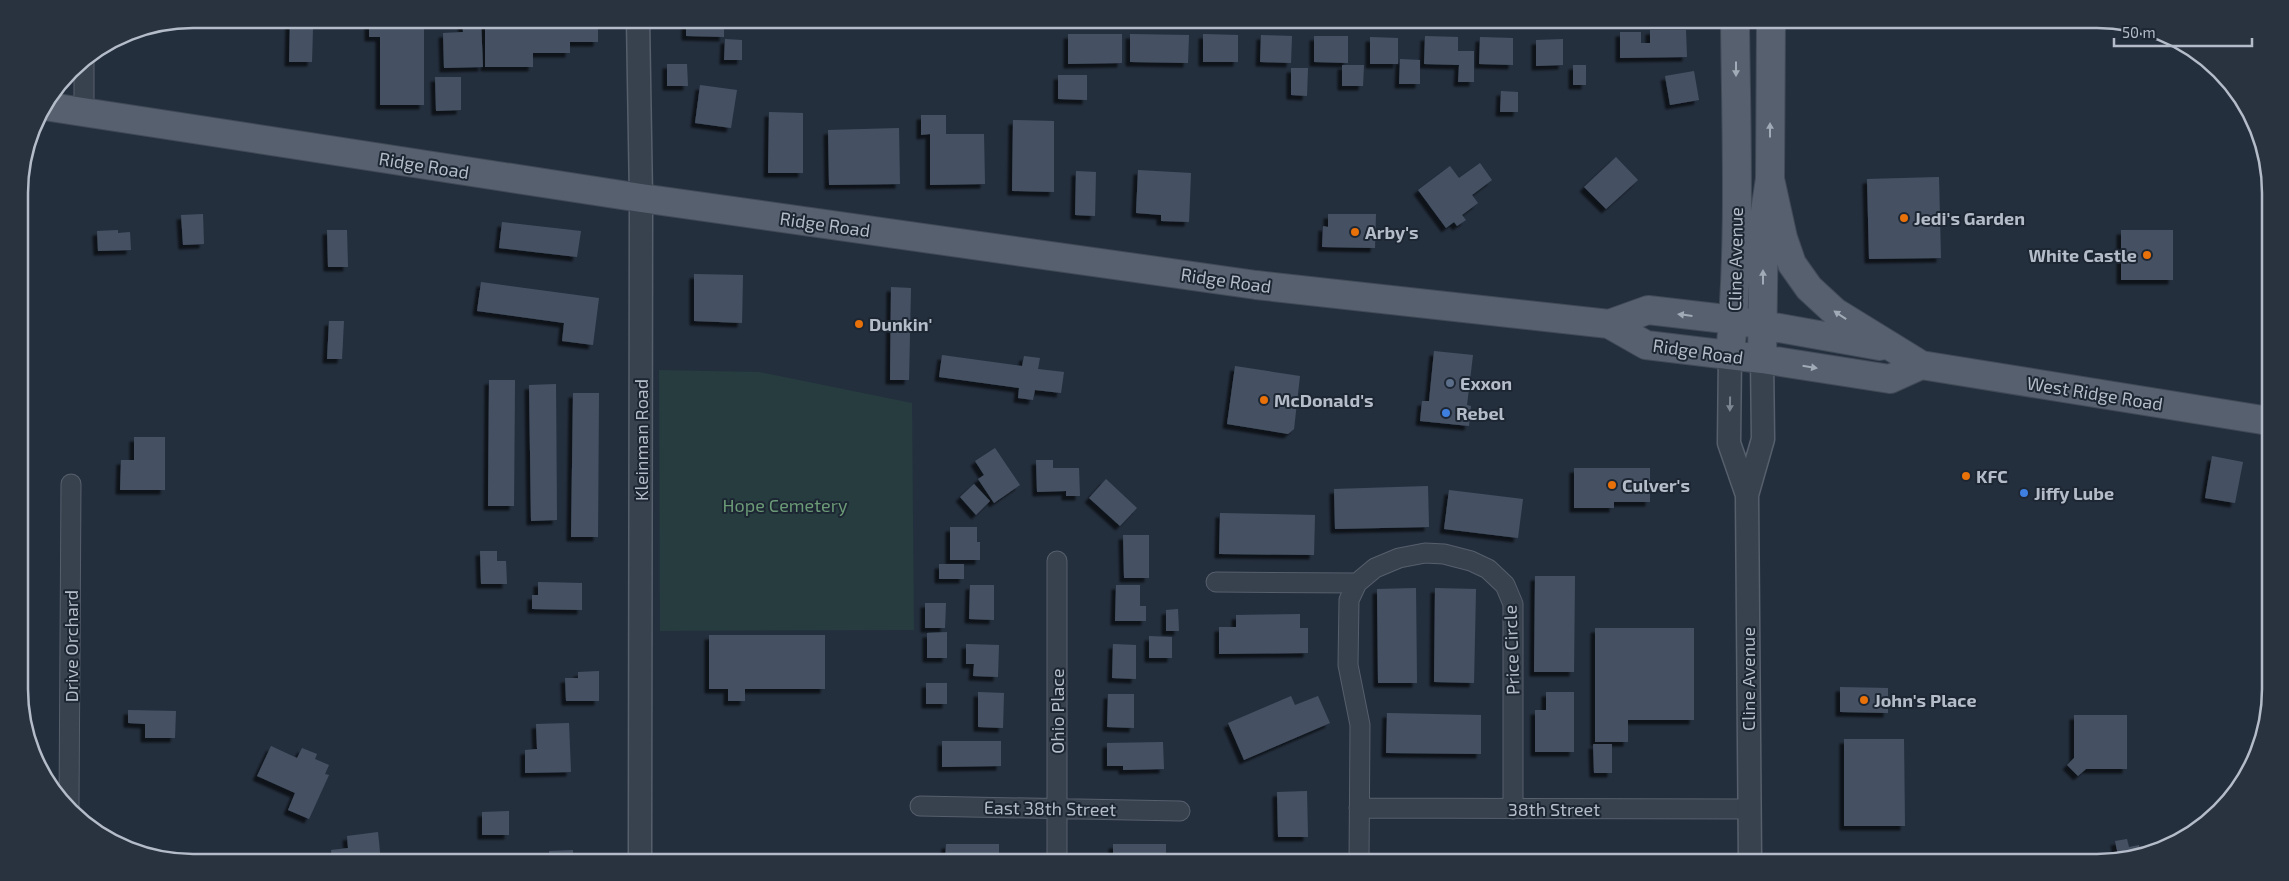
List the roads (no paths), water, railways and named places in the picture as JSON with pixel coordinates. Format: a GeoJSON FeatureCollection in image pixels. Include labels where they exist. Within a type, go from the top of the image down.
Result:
{"type":"FeatureCollection","features":[{"type":"Feature","properties":{"kind":"main road","name":"Cline Avenue"},"geometry":{"type":"LineString","coordinates":[[1730,355],[1734,320],[1735,28]]}},
{"type":"Feature","properties":{"kind":"main road","name":"Cline Avenue"},"geometry":{"type":"LineString","coordinates":[[1762,359],[1764,218],[1770,179],[1771,28]]}},
{"type":"Feature","properties":{"kind":"main road","name":"Ridge Road"},"geometry":{"type":"LineString","coordinates":[[52,107],[641,198],[1264,286],[1608,324],[1646,345],[1762,359]]}},
{"type":"Feature","properties":{"kind":"main road"},"geometry":{"type":"LineString","coordinates":[[1770,179],[1782,238],[1792,264],[1810,288],[1835,312],[1896,349]]}},
{"type":"Feature","properties":{"kind":"main road","name":"Ridge Road"},"geometry":{"type":"LineString","coordinates":[[1608,324],[1648,310],[1734,320]]}},
{"type":"Feature","properties":{"kind":"main road","name":"West Ridge Road"},"geometry":{"type":"LineString","coordinates":[[1734,320],[1896,349],[1921,365],[2262,420]]}},
{"type":"Feature","properties":{"kind":"main road"},"geometry":{"type":"LineString","coordinates":[[1762,359],[1890,379],[1921,365]]}},
{"type":"Feature","properties":{"kind":"street","name":"Kleinman Road"},"geometry":{"type":"LineString","coordinates":[[638,28],[641,198],[640,854]]}},
{"type":"Feature","properties":{"kind":"street"},"geometry":{"type":"LineString","coordinates":[[84,68],[84,113]]}},
{"type":"Feature","properties":{"kind":"street","name":"Cline Avenue"},"geometry":{"type":"LineString","coordinates":[[1730,355],[1729,443],[1747,495]]}},
{"type":"Feature","properties":{"kind":"street","name":"Cline Avenue"},"geometry":{"type":"LineString","coordinates":[[1750,853],[1747,495],[1763,439],[1762,359]]}},
{"type":"Feature","properties":{"kind":"street","name":"Drive Orchard"},"geometry":{"type":"LineString","coordinates":[[69,798],[71,484]]}},
{"type":"Feature","properties":{"kind":"street","name":"Price Circle"},"geometry":{"type":"LineString","coordinates":[[1357,583],[1375,568],[1399,558],[1425,553],[1444,554],[1471,560],[1488,569],[1506,585],[1513,604],[1512,809]]}},
{"type":"Feature","properties":{"kind":"street","name":"Ohio Place"},"geometry":{"type":"LineString","coordinates":[[1057,560],[1057,854]]}},
{"type":"Feature","properties":{"kind":"street"},"geometry":{"type":"LineString","coordinates":[[1216,582],[1357,583],[1349,600],[1348,665],[1360,726],[1359,853]]}},
{"type":"Feature","properties":{"kind":"street","name":"East 38th Street"},"geometry":{"type":"LineString","coordinates":[[920,806],[1180,811]]}},
{"type":"Feature","properties":{"kind":"street","name":"38th Street"},"geometry":{"type":"LineString","coordinates":[[1359,808],[1749,809]]}},
{"type":"Feature","properties":{"kind":"place","name":"Jedi's Garden"},"geometry":{"type":"Point","coordinates":[1904,218]}},
{"type":"Feature","properties":{"kind":"place","name":"Arby's"},"geometry":{"type":"Point","coordinates":[1355,232]}},
{"type":"Feature","properties":{"kind":"place","name":"White Castle"},"geometry":{"type":"Point","coordinates":[2147,255]}},
{"type":"Feature","properties":{"kind":"place","name":"Dunkin'"},"geometry":{"type":"Point","coordinates":[859,324]}},
{"type":"Feature","properties":{"kind":"place","name":"Exxon"},"geometry":{"type":"Point","coordinates":[1450,383]}},
{"type":"Feature","properties":{"kind":"place","name":"McDonald's"},"geometry":{"type":"Point","coordinates":[1264,400]}},
{"type":"Feature","properties":{"kind":"place","name":"Rebel"},"geometry":{"type":"Point","coordinates":[1446,413]}},
{"type":"Feature","properties":{"kind":"place","name":"KFC"},"geometry":{"type":"Point","coordinates":[1966,476]}},
{"type":"Feature","properties":{"kind":"place","name":"Culver's"},"geometry":{"type":"Point","coordinates":[1612,485]}},
{"type":"Feature","properties":{"kind":"place","name":"Jiffy Lube"},"geometry":{"type":"Point","coordinates":[2024,493]}},
{"type":"Feature","properties":{"kind":"place","name":"John's Place"},"geometry":{"type":"Point","coordinates":[1864,700]}},
{"type":"Feature","properties":{"kind":"park label","name":"Hope Cemetery"},"geometry":{"type":"Point","coordinates":[785,505]}}]}
